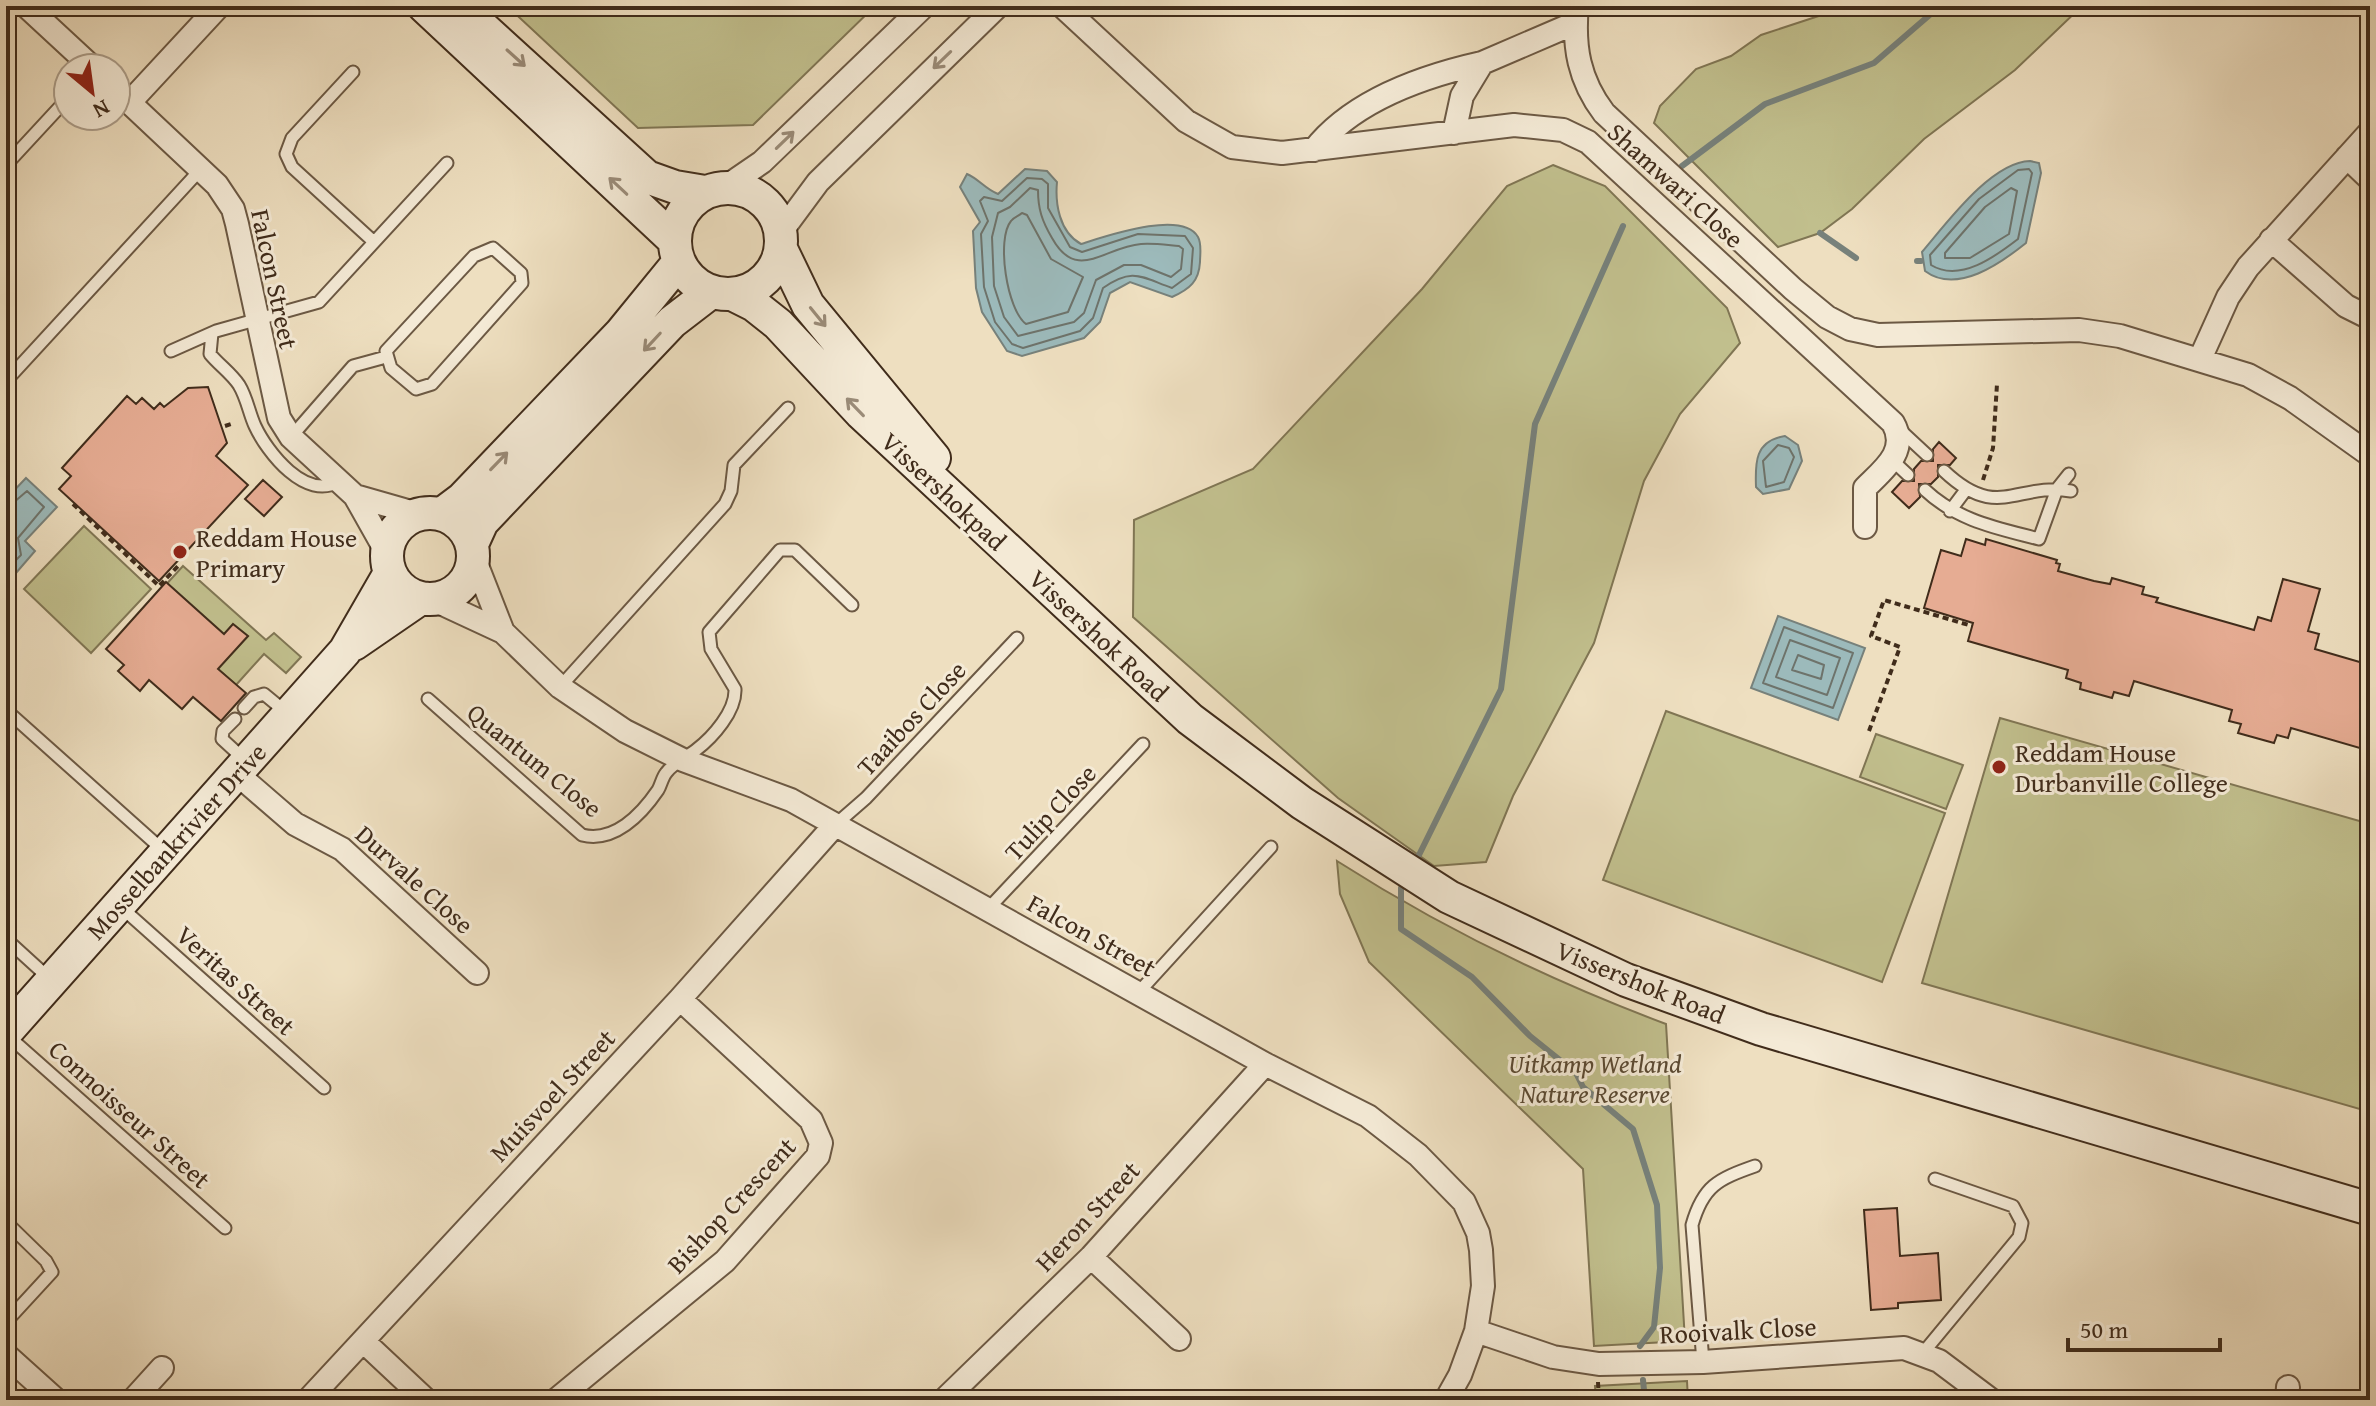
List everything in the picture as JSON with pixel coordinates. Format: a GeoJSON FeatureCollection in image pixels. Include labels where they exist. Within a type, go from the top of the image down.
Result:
{"type":"FeatureCollection","features":[{"type":"Feature","properties":{"kind":"main road"},"geometry":{"type":"LineString","coordinates":[[424,6],[677,251],[698,286],[722,293],[749,290],[765,280],[776,266],[781,240],[775,216],[764,202],[750,193],[675,187],[647,177],[459,6]]}},
{"type":"Feature","properties":{"kind":"main road"},"geometry":{"type":"LineString","coordinates":[[715,190],[687,207],[677,251],[581,376],[462,499],[397,527],[388,562],[399,587],[426,599],[454,592],[464,583],[482,522],[672,322],[722,293]]}},
{"type":"Feature","properties":{"kind":"main road","name":"Vissershokpad"},"geometry":{"type":"LineString","coordinates":[[781,240],[808,305],[1014,556]]}},
{"type":"Feature","properties":{"kind":"main road","name":"Vissershokpad"},"geometry":{"type":"LineString","coordinates":[[722,293],[754,305],[778,324],[861,413],[1014,556]]}},
{"type":"Feature","properties":{"kind":"main road"},"geometry":{"type":"LineString","coordinates":[[430,514],[466,531],[473,551]]}},
{"type":"Feature","properties":{"kind":"main road","name":"Vissershok Road"},"geometry":{"type":"LineString","coordinates":[[1014,556],[1170,702],[1302,803],[1449,897],[1553,948],[1761,1029],[2370,1209]]}},
{"type":"Feature","properties":{"kind":"main road","name":"Mosselbankrivier Drive"},"geometry":{"type":"LineString","coordinates":[[345,651],[388,562]]}},
{"type":"Feature","properties":{"kind":"main road","name":"Mosselbankrivier Drive"},"geometry":{"type":"LineString","coordinates":[[6,1032],[345,651],[426,599]]}},
{"type":"Feature","properties":{"kind":"street"},"geometry":{"type":"LineString","coordinates":[[26,6],[76,52]]}},
{"type":"Feature","properties":{"kind":"street"},"geometry":{"type":"LineString","coordinates":[[132,88],[219,6]]}},
{"type":"Feature","properties":{"kind":"street"},"geometry":{"type":"LineString","coordinates":[[715,190],[762,162],[924,6]]}},
{"type":"Feature","properties":{"kind":"street"},"geometry":{"type":"LineString","coordinates":[[781,240],[818,182],[998,6]]}},
{"type":"Feature","properties":{"kind":"street","name":"Shamwari Close"},"geometry":{"type":"LineString","coordinates":[[1062,6],[1186,121],[1216,141],[1265,154],[1514,125],[1547,126],[1588,142],[1893,423]]}},
{"type":"Feature","properties":{"kind":"street"},"geometry":{"type":"LineString","coordinates":[[1314,150],[1325,135],[1352,116],[1398,92],[1432,75],[1482,63],[1576,14],[1581,74],[1604,113],[1793,289],[1838,324],[1878,335],[2079,330],[2120,336],[2200,359],[2267,385],[2370,455]]}},
{"type":"Feature","properties":{"kind":"street"},"geometry":{"type":"LineString","coordinates":[[1454,133],[1462,96],[1482,63]]}},
{"type":"Feature","properties":{"kind":"street","name":"Falcon Street"},"geometry":{"type":"LineString","coordinates":[[132,104],[201,169],[233,209],[272,399],[291,437],[347,488],[388,562]]}},
{"type":"Feature","properties":{"kind":"street"},"geometry":{"type":"LineString","coordinates":[[2200,359],[2228,297],[2271,240],[2370,132]]}},
{"type":"Feature","properties":{"kind":"street"},"geometry":{"type":"LineString","coordinates":[[2347,157],[2370,179]]}},
{"type":"Feature","properties":{"kind":"street"},"geometry":{"type":"LineString","coordinates":[[2271,240],[2346,306],[2370,318]]}},
{"type":"Feature","properties":{"kind":"street"},"geometry":{"type":"LineString","coordinates":[[1865,527],[1865,488],[1900,467],[1899,445],[1893,423]]}},
{"type":"Feature","properties":{"kind":"street","name":"Falcon Street"},"geometry":{"type":"LineString","coordinates":[[347,488],[430,514]]}},
{"type":"Feature","properties":{"kind":"street","name":"Falcon Street"},"geometry":{"type":"LineString","coordinates":[[473,551],[503,632]]}},
{"type":"Feature","properties":{"kind":"street","name":"Falcon Street"},"geometry":{"type":"LineString","coordinates":[[426,599],[503,632],[560,687],[625,731],[683,760],[774,792],[1265,1064],[1368,1116],[1418,1155],[1464,1202],[1475,1224],[1481,1250],[1483,1286],[1476,1331],[1460,1375],[1446,1400]]}},
{"type":"Feature","properties":{"kind":"street","name":"Durvale Close"},"geometry":{"type":"LineString","coordinates":[[242,767],[295,824],[342,849],[477,973]]}},
{"type":"Feature","properties":{"kind":"street","name":"Muisvoel Street"},"geometry":{"type":"LineString","coordinates":[[308,1400],[680,999],[834,826]]}},
{"type":"Feature","properties":{"kind":"street","name":"Bishop Crescent"},"geometry":{"type":"LineString","coordinates":[[556,1400],[725,1261],[818,1156],[821,1143],[811,1120],[680,999]]}},
{"type":"Feature","properties":{"kind":"street","name":"Heron Street"},"geometry":{"type":"LineString","coordinates":[[944,1400],[1091,1257],[1265,1064]]}},
{"type":"Feature","properties":{"kind":"street"},"geometry":{"type":"LineString","coordinates":[[1091,1257],[1179,1339]]}},
{"type":"Feature","properties":{"kind":"street","name":"Rooivalk Close"},"geometry":{"type":"LineString","coordinates":[[1476,1331],[1553,1357],[1599,1364],[1703,1362],[1904,1348],[1923,1353],[1991,1400]]}},
{"type":"Feature","properties":{"kind":"street"},"geometry":{"type":"LineString","coordinates":[[363,1341],[426,1400]]}},
{"type":"Feature","properties":{"kind":"street"},"geometry":{"type":"LineString","coordinates":[[6,1355],[56,1400]]}},
{"type":"Feature","properties":{"kind":"street"},"geometry":{"type":"LineString","coordinates":[[133,1400],[162,1368]]}},
{"type":"Feature","properties":{"kind":"lane"},"geometry":{"type":"LineString","coordinates":[[353,72],[292,138],[286,154],[292,167],[374,242]]}},
{"type":"Feature","properties":{"kind":"lane"},"geometry":{"type":"LineString","coordinates":[[6,165],[52,115]]}},
{"type":"Feature","properties":{"kind":"lane"},"geometry":{"type":"LineString","coordinates":[[171,351],[212,333],[319,302],[447,163]]}},
{"type":"Feature","properties":{"kind":"lane"},"geometry":{"type":"LineString","coordinates":[[6,381],[201,169]]}},
{"type":"Feature","properties":{"kind":"lane"},"geometry":{"type":"LineString","coordinates":[[493,248],[521,273],[522,283],[432,384],[416,389],[391,368],[386,357],[386,351],[480,252],[493,248]]}},
{"type":"Feature","properties":{"kind":"lane"},"geometry":{"type":"LineString","coordinates":[[212,333],[210,354],[239,385],[260,436],[276,458],[312,484],[347,488]]}},
{"type":"Feature","properties":{"kind":"lane"},"geometry":{"type":"LineString","coordinates":[[291,437],[353,366],[386,357]]}},
{"type":"Feature","properties":{"kind":"lane"},"geometry":{"type":"LineString","coordinates":[[560,687],[725,504],[731,491],[734,465],[788,408]]}},
{"type":"Feature","properties":{"kind":"lane"},"geometry":{"type":"LineString","coordinates":[[1893,423],[1927,455]]}},
{"type":"Feature","properties":{"kind":"lane"},"geometry":{"type":"LineString","coordinates":[[1944,471],[1965,491],[2006,498],[2057,489],[2071,491]]}},
{"type":"Feature","properties":{"kind":"lane"},"geometry":{"type":"LineString","coordinates":[[1925,490],[1950,511],[2039,539],[2057,489],[2069,474]]}},
{"type":"Feature","properties":{"kind":"lane"},"geometry":{"type":"LineString","coordinates":[[1950,511],[1965,491]]}},
{"type":"Feature","properties":{"kind":"lane","name":"Quantum Close"},"geometry":{"type":"LineString","coordinates":[[428,699],[582,835],[604,837],[618,831],[656,793],[666,772],[700,748],[731,711],[736,699],[730,677],[711,649],[709,632],[780,550],[795,550],[852,605]]}},
{"type":"Feature","properties":{"kind":"lane","name":"Taaibos Close"},"geometry":{"type":"LineString","coordinates":[[834,826],[866,798],[1017,638]]}},
{"type":"Feature","properties":{"kind":"lane"},"geometry":{"type":"LineString","coordinates":[[244,708],[254,697],[264,694],[288,715]]}},
{"type":"Feature","properties":{"kind":"lane"},"geometry":{"type":"LineString","coordinates":[[6,710],[165,853]]}},
{"type":"Feature","properties":{"kind":"lane"},"geometry":{"type":"LineString","coordinates":[[235,719],[223,731],[222,739],[242,767]]}},
{"type":"Feature","properties":{"kind":"lane","name":"Tulip Close"},"geometry":{"type":"LineString","coordinates":[[988,909],[1143,744]]}},
{"type":"Feature","properties":{"kind":"lane"},"geometry":{"type":"LineString","coordinates":[[1138,993],[1271,847]]}},
{"type":"Feature","properties":{"kind":"lane","name":"Veritas Street"},"geometry":{"type":"LineString","coordinates":[[119,905],[324,1088]]}},
{"type":"Feature","properties":{"kind":"lane"},"geometry":{"type":"LineString","coordinates":[[6,939],[51,980]]}},
{"type":"Feature","properties":{"kind":"lane","name":"Connoisseur Street"},"geometry":{"type":"LineString","coordinates":[[6,1032],[225,1228]]}},
{"type":"Feature","properties":{"kind":"lane"},"geometry":{"type":"LineString","coordinates":[[1703,1362],[1692,1225],[1698,1203],[1712,1184],[1755,1166]]}},
{"type":"Feature","properties":{"kind":"lane"},"geometry":{"type":"LineString","coordinates":[[1923,1353],[2019,1237],[2022,1223],[2013,1206],[1935,1179]]}},
{"type":"Feature","properties":{"kind":"lane"},"geometry":{"type":"LineString","coordinates":[[6,1222],[38,1251],[52,1272],[52,1277],[6,1322]]}},
{"type":"Feature","properties":{"kind":"path"},"geometry":{"type":"LineString","coordinates":[[569,6],[591,13],[615,6]]}},
{"type":"Feature","properties":{"kind":"path"},"geometry":{"type":"LineString","coordinates":[[1993,448],[1997,384]]}},
{"type":"Feature","properties":{"kind":"path"},"geometry":{"type":"LineString","coordinates":[[225,426],[234,423]]}},
{"type":"Feature","properties":{"kind":"path"},"geometry":{"type":"LineString","coordinates":[[73,504],[159,586],[180,564]]}},
{"type":"Feature","properties":{"kind":"path"},"geometry":{"type":"LineString","coordinates":[[1869,731],[1900,647],[1871,636],[1884,600],[1972,626]]}},
{"type":"Feature","properties":{"kind":"green space"},"geometry":{"type":"Polygon","coordinates":[[[507,6],[875,6],[753,125],[638,128],[507,6]]]}},
{"type":"Feature","properties":{"kind":"green space"},"geometry":{"type":"Polygon","coordinates":[[[1849,6],[2082,6],[2015,70],[1924,139],[1852,209],[1820,233],[1778,247],[1654,123],[1660,106],[1696,69],[1731,56],[1761,35],[1849,6]]]}},
{"type":"Feature","properties":{"kind":"green space"},"geometry":{"type":"Polygon","coordinates":[[[1553,165],[1605,186],[1727,308],[1740,343],[1680,414],[1644,481],[1594,643],[1513,796],[1486,862],[1434,866],[1338,798],[1133,617],[1134,520],[1253,469],[1422,289],[1507,186],[1553,165]]]}},
{"type":"Feature","properties":{"kind":"green space"},"geometry":{"type":"Polygon","coordinates":[[[84,526],[151,589],[91,653],[24,589],[84,526]]]}},
{"type":"Feature","properties":{"kind":"green space"},"geometry":{"type":"Polygon","coordinates":[[[183,566],[266,640],[274,633],[301,657],[286,673],[264,654],[236,685],[217,668],[248,636],[233,624],[217,643],[162,589],[183,566]]]}},
{"type":"Feature","properties":{"kind":"green space"},"geometry":{"type":"Polygon","coordinates":[[[1666,711],[1945,813],[1882,982],[1603,880],[1666,711]]]}},
{"type":"Feature","properties":{"kind":"green space"},"geometry":{"type":"Polygon","coordinates":[[[2000,718],[2370,824],[2370,1112],[1922,983],[2000,718]]]}},
{"type":"Feature","properties":{"kind":"green space"},"geometry":{"type":"Polygon","coordinates":[[[1876,734],[1963,765],[1946,809],[1860,777],[1876,734]]]}},
{"type":"Feature","properties":{"kind":"green space","name":"Uitkamp Wetland Nature Reserve"},"geometry":{"type":"Polygon","coordinates":[[[1337,861],[1497,951],[1581,990],[1666,1024],[1685,1341],[1594,1346],[1583,1169],[1369,962],[1340,894],[1337,861]]]}},
{"type":"Feature","properties":{"kind":"green space"},"geometry":{"type":"Polygon","coordinates":[[[1687,1381],[1688,1400],[1596,1400],[1595,1386],[1687,1381]]]}},
{"type":"Feature","properties":{"kind":"water"},"geometry":{"type":"Polygon","coordinates":[[[2030,161],[2039,163],[2041,173],[2026,243],[1991,267],[1964,278],[1938,278],[1925,271],[1922,252],[1970,196],[2000,172],[2030,161]]]}},
{"type":"Feature","properties":{"kind":"water"},"geometry":{"type":"Polygon","coordinates":[[[1025,169],[1047,171],[1057,182],[1063,225],[1081,244],[1142,227],[1176,225],[1189,229],[1198,237],[1200,246],[1199,269],[1195,279],[1189,287],[1172,297],[1130,282],[1110,293],[1100,322],[1084,338],[1022,356],[1007,351],[982,312],[976,288],[973,231],[980,222],[960,187],[967,174],[998,194],[1025,169]]]}},
{"type":"Feature","properties":{"kind":"water"},"geometry":{"type":"Polygon","coordinates":[[[1785,436],[1798,445],[1802,461],[1789,489],[1763,494],[1756,487],[1759,454],[1768,443],[1785,436]]]}},
{"type":"Feature","properties":{"kind":"water"},"geometry":{"type":"Polygon","coordinates":[[[26,478],[57,507],[25,541],[35,551],[16,573],[6,564],[6,499],[26,478]]]}},
{"type":"Feature","properties":{"kind":"water"},"geometry":{"type":"Polygon","coordinates":[[[1778,616],[1865,648],[1838,720],[1751,688],[1778,616]]]}},
{"type":"Feature","properties":{"kind":"building"},"geometry":{"type":"Polygon","coordinates":[[[208,387],[227,443],[216,456],[248,485],[159,581],[59,489],[71,476],[62,468],[127,396],[136,404],[142,398],[154,409],[160,403],[164,407],[188,388],[208,387]]]}},
{"type":"Feature","properties":{"kind":"building"},"geometry":{"type":"Polygon","coordinates":[[[1939,442],[1956,458],[1950,465],[1938,465],[1938,477],[1931,484],[1919,484],[1920,497],[1909,508],[1892,492],[1902,481],[1914,481],[1914,469],[1921,461],[1933,461],[1933,449],[1939,442]]]}},
{"type":"Feature","properties":{"kind":"building"},"geometry":{"type":"Polygon","coordinates":[[[263,480],[282,497],[264,516],[245,499],[263,480]]]}},
{"type":"Feature","properties":{"kind":"building"},"geometry":{"type":"Polygon","coordinates":[[[1966,539],[1985,545],[1986,539],[2057,560],[2056,563],[2060,564],[2058,571],[2094,581],[2110,584],[2112,578],[2144,587],[2142,594],[2158,598],[2156,602],[2254,630],[2258,617],[2271,621],[2283,579],[2320,589],[2308,631],[2319,634],[2315,649],[2370,665],[2370,751],[2291,728],[2288,738],[2277,735],[2274,743],[2238,733],[2241,724],[2229,721],[2232,710],[2134,681],[2129,696],[2114,692],[2112,698],[2080,689],[2081,683],[2066,678],[2068,670],[1968,641],[1973,623],[1924,608],[1941,550],[1961,556],[1966,539]]]}},
{"type":"Feature","properties":{"kind":"building"},"geometry":{"type":"Polygon","coordinates":[[[166,582],[224,634],[233,624],[248,636],[218,669],[246,693],[221,721],[193,697],[182,709],[149,680],[140,691],[118,671],[124,665],[106,649],[166,582]]]}},
{"type":"Feature","properties":{"kind":"building"},"geometry":{"type":"Polygon","coordinates":[[[1897,1208],[1900,1256],[1938,1253],[1941,1300],[1898,1303],[1898,1308],[1871,1310],[1864,1210],[1897,1208]]]}},
{"type":"Feature","properties":{"kind":"waterway"},"geometry":{"type":"LineString","coordinates":[[1682,166],[1765,104],[1874,63],[1940,6]]}},
{"type":"Feature","properties":{"kind":"waterway"},"geometry":{"type":"LineString","coordinates":[[1418,857],[1501,689],[1535,424],[1623,226]]}},
{"type":"Feature","properties":{"kind":"waterway"},"geometry":{"type":"LineString","coordinates":[[1820,233],[1856,258]]}},
{"type":"Feature","properties":{"kind":"waterway"},"geometry":{"type":"LineString","coordinates":[[1401,888],[1401,929],[1472,977],[1530,1036],[1576,1073],[1583,1087],[1633,1129],[1657,1205],[1660,1268],[1654,1327],[1640,1346]]}},
{"type":"Feature","properties":{"kind":"waterway"},"geometry":{"type":"LineString","coordinates":[[1643,1380],[1645,1400]]}},
{"type":"Feature","properties":{"kind":"place","name":"Reddam House Primary"},"geometry":{"type":"Point","coordinates":[180,552]}},
{"type":"Feature","properties":{"kind":"place","name":"Reddam House Durbanville College"},"geometry":{"type":"Point","coordinates":[1999,767]}}]}
